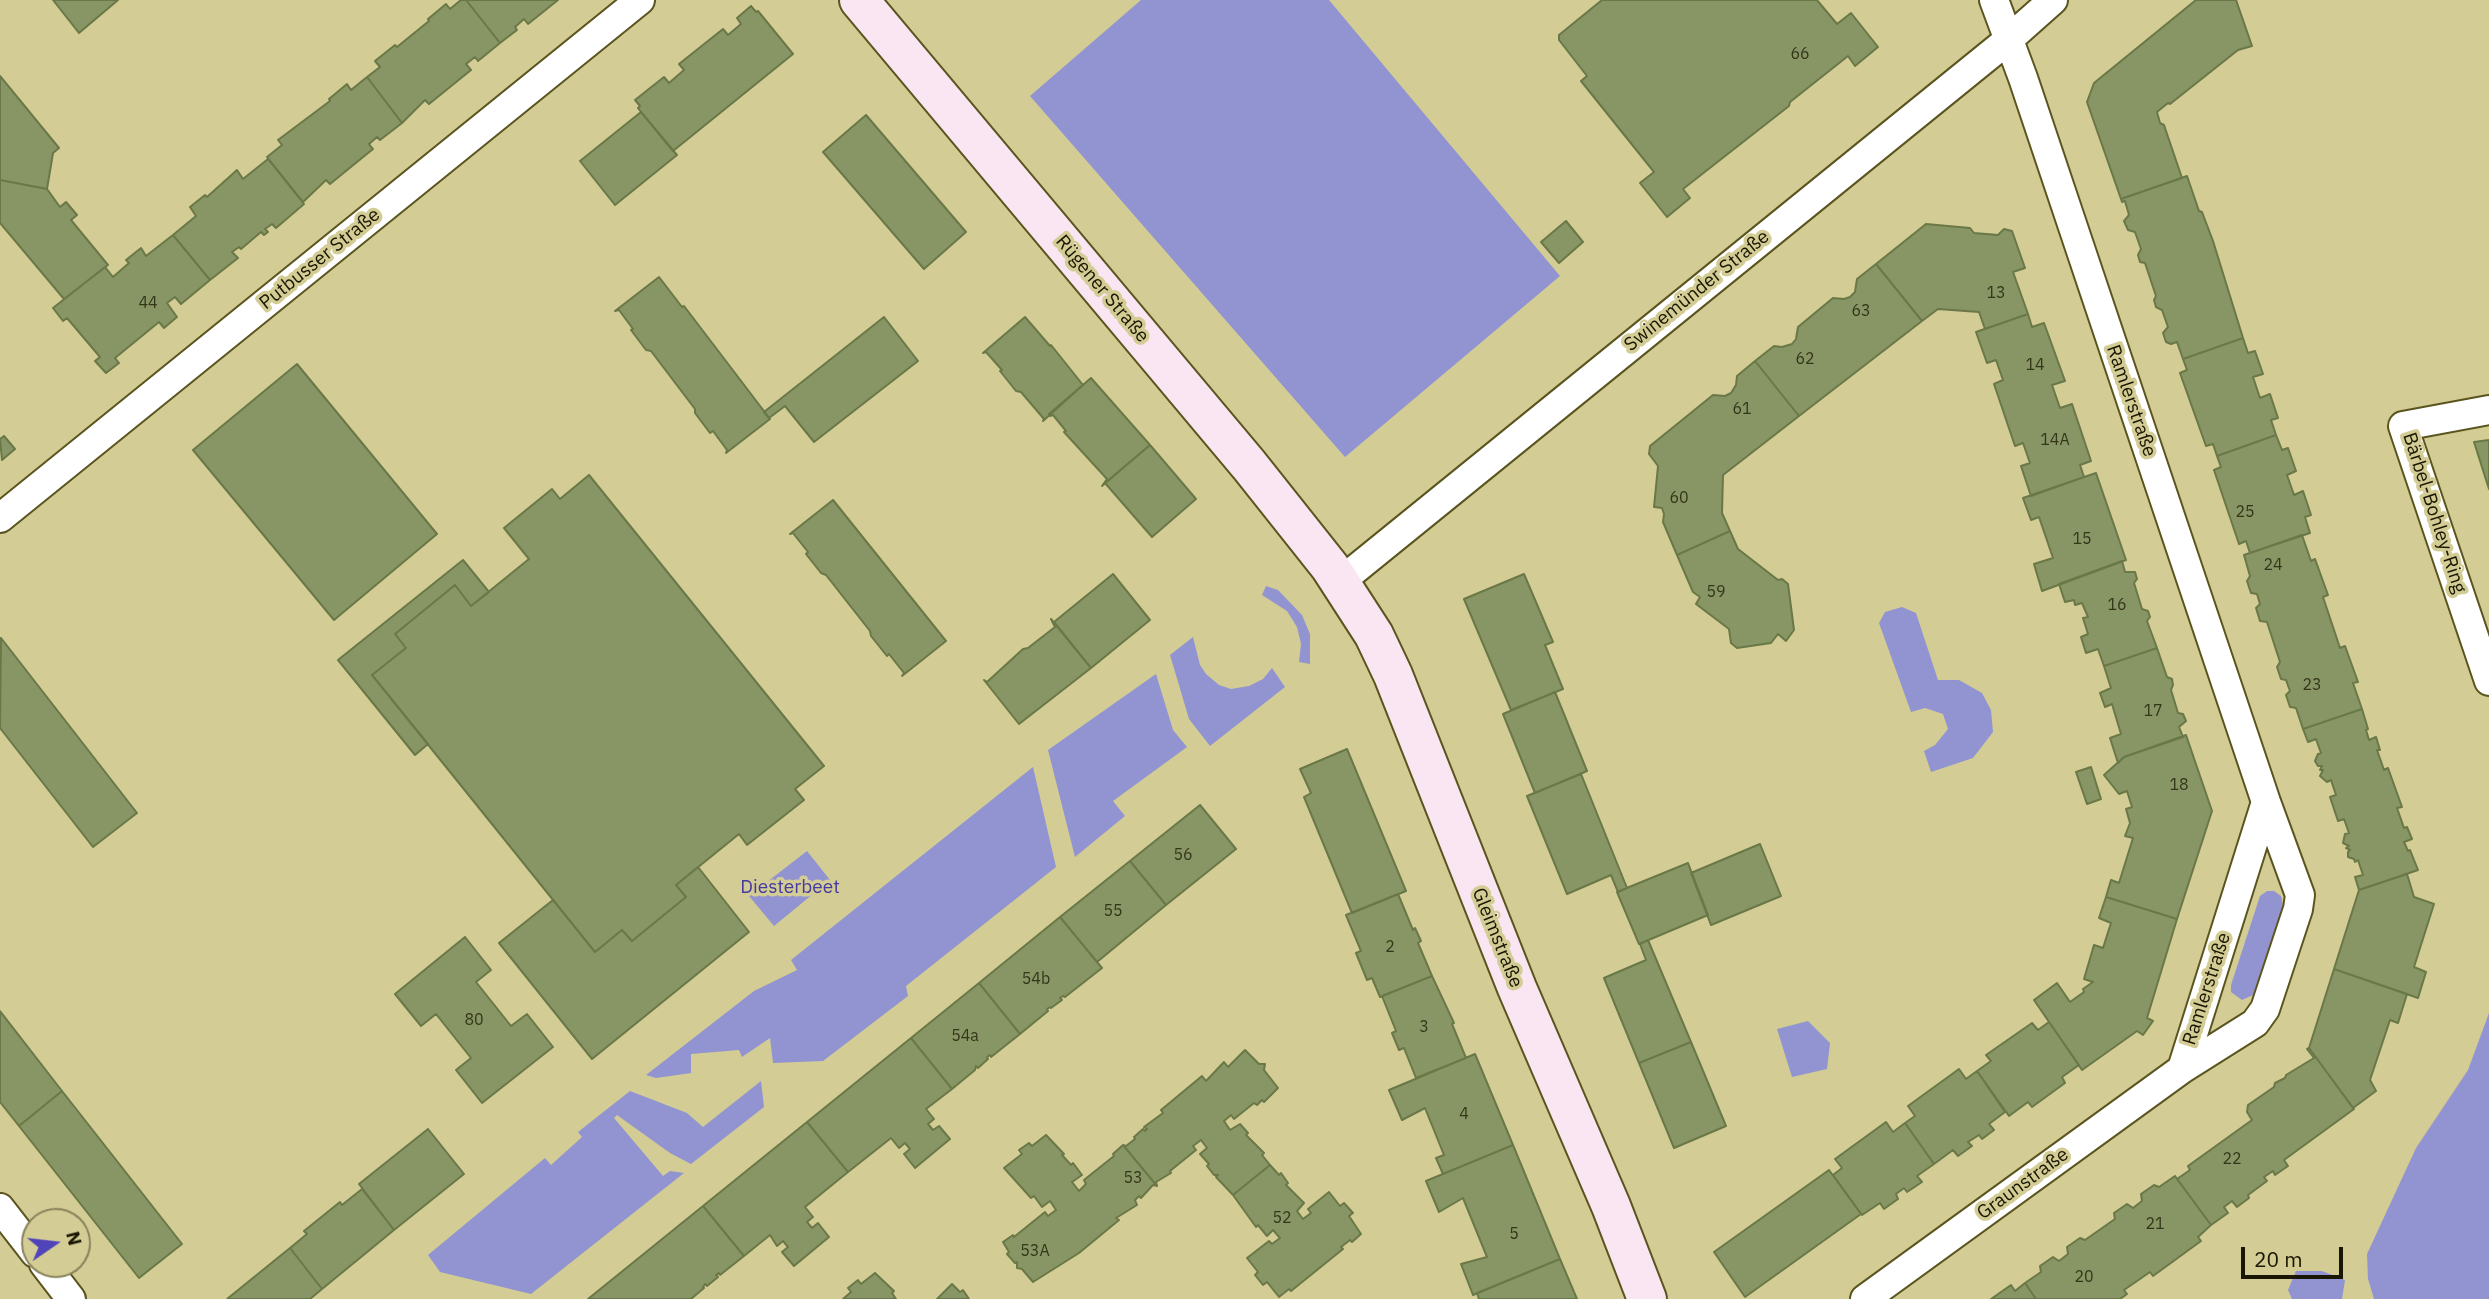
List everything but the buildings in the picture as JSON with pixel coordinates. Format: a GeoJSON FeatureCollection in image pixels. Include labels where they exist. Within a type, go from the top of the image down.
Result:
{"type":"FeatureCollection","features":[{"type":"Feature","properties":{"kind":"street","name":"Putbusser Straße"},"geometry":{"type":"LineString","coordinates":[[0,518],[640,0]]}},
{"type":"Feature","properties":{"kind":"street","name":"Rügener Straße"},"geometry":{"type":"LineString","coordinates":[[859,0],[1241,454],[1340,581]]}},
{"type":"Feature","properties":{"kind":"street","name":"Ramlerstraße"},"geometry":{"type":"LineString","coordinates":[[1994,0],[2300,895],[2298,909],[2265,1009],[2243,1032],[2182,1069]]}},
{"type":"Feature","properties":{"kind":"street","name":"Swinemünder Straße"},"geometry":{"type":"LineString","coordinates":[[1340,581],[2008,40],[2053,0]]}},
{"type":"Feature","properties":{"kind":"street","name":"Bärbel-Bohley-Ring"},"geometry":{"type":"LineString","coordinates":[[2489,410],[2403,426],[2489,681]]}},
{"type":"Feature","properties":{"kind":"street","name":"Gleimstraße"},"geometry":{"type":"LineString","coordinates":[[1340,581],[1374,635],[1393,675],[1514,981],[1611,1206],[1647,1299]]}},
{"type":"Feature","properties":{"kind":"street","name":"Ramlerstraße"},"geometry":{"type":"LineString","coordinates":[[2182,1069],[2266,802]]}},
{"type":"Feature","properties":{"kind":"street","name":"Graunstraße"},"geometry":{"type":"LineString","coordinates":[[1865,1299],[2182,1069]]}},
{"type":"Feature","properties":{"kind":"street"},"geometry":{"type":"LineString","coordinates":[[0,1208],[21,1235]]}},
{"type":"Feature","properties":{"kind":"street"},"geometry":{"type":"LineString","coordinates":[[55,1278],[71,1299]]}},
{"type":"Feature","properties":{"kind":"green space"},"geometry":{"type":"Polygon","coordinates":[[[1141,0],[1329,0],[1560,276],[1345,457],[1030,96],[1141,0]]]}},
{"type":"Feature","properties":{"kind":"green space"},"geometry":{"type":"Polygon","coordinates":[[[1266,586],[1278,590],[1302,615],[1310,634],[1310,664],[1299,662],[1301,644],[1297,627],[1287,611],[1262,595],[1266,586]]]}},
{"type":"Feature","properties":{"kind":"green space"},"geometry":{"type":"Polygon","coordinates":[[[1902,607],[1916,613],[1938,680],[1959,680],[1982,693],[1991,710],[1993,732],[1973,758],[1931,772],[1924,751],[1935,745],[1948,729],[1943,714],[1925,708],[1911,712],[1879,623],[1885,612],[1902,607]]]}},
{"type":"Feature","properties":{"kind":"green space"},"geometry":{"type":"Polygon","coordinates":[[[1193,637],[1200,665],[1219,685],[1231,689],[1249,686],[1263,679],[1272,668],[1285,687],[1210,746],[1189,719],[1170,655],[1193,637]]]}},
{"type":"Feature","properties":{"kind":"green space"},"geometry":{"type":"Polygon","coordinates":[[[1156,674],[1173,730],[1187,747],[1113,801],[1125,816],[1075,857],[1048,750],[1156,674]]]}},
{"type":"Feature","properties":{"kind":"green space"},"geometry":{"type":"Polygon","coordinates":[[[1033,767],[1056,867],[906,986],[908,996],[823,1061],[773,1063],[770,1038],[742,1057],[739,1050],[691,1054],[691,1073],[656,1078],[646,1075],[754,991],[797,970],[791,960],[1033,767]]]}},
{"type":"Feature","properties":{"kind":"green space","name":"Diesterbeet"},"geometry":{"type":"Polygon","coordinates":[[[807,851],[830,880],[774,926],[749,896],[807,851]]]}},
{"type":"Feature","properties":{"kind":"green space"},"geometry":{"type":"Polygon","coordinates":[[[2267,891],[2274,891],[2281,896],[2283,905],[2253,995],[2242,1000],[2231,992],[2231,985],[2260,896],[2267,891]]]}},
{"type":"Feature","properties":{"kind":"green space"},"geometry":{"type":"Polygon","coordinates":[[[2489,1013],[2489,1299],[2374,1299],[2368,1279],[2367,1254],[2416,1148],[2468,1070],[2489,1013]]]}},
{"type":"Feature","properties":{"kind":"green space"},"geometry":{"type":"Polygon","coordinates":[[[1808,1021],[1830,1043],[1827,1069],[1792,1077],[1777,1029],[1808,1021]]]}},
{"type":"Feature","properties":{"kind":"green space"},"geometry":{"type":"Polygon","coordinates":[[[761,1081],[764,1107],[691,1164],[670,1153],[617,1115],[614,1118],[663,1176],[670,1171],[684,1173],[531,1294],[440,1272],[428,1255],[545,1158],[551,1165],[582,1137],[578,1132],[630,1091],[687,1113],[703,1127],[761,1081]]]}},
{"type":"Feature","properties":{"kind":"green space"},"geometry":{"type":"Polygon","coordinates":[[[2296,1271],[2322,1271],[2345,1280],[2342,1299],[2292,1299],[2288,1290],[2296,1271]]]}}]}
